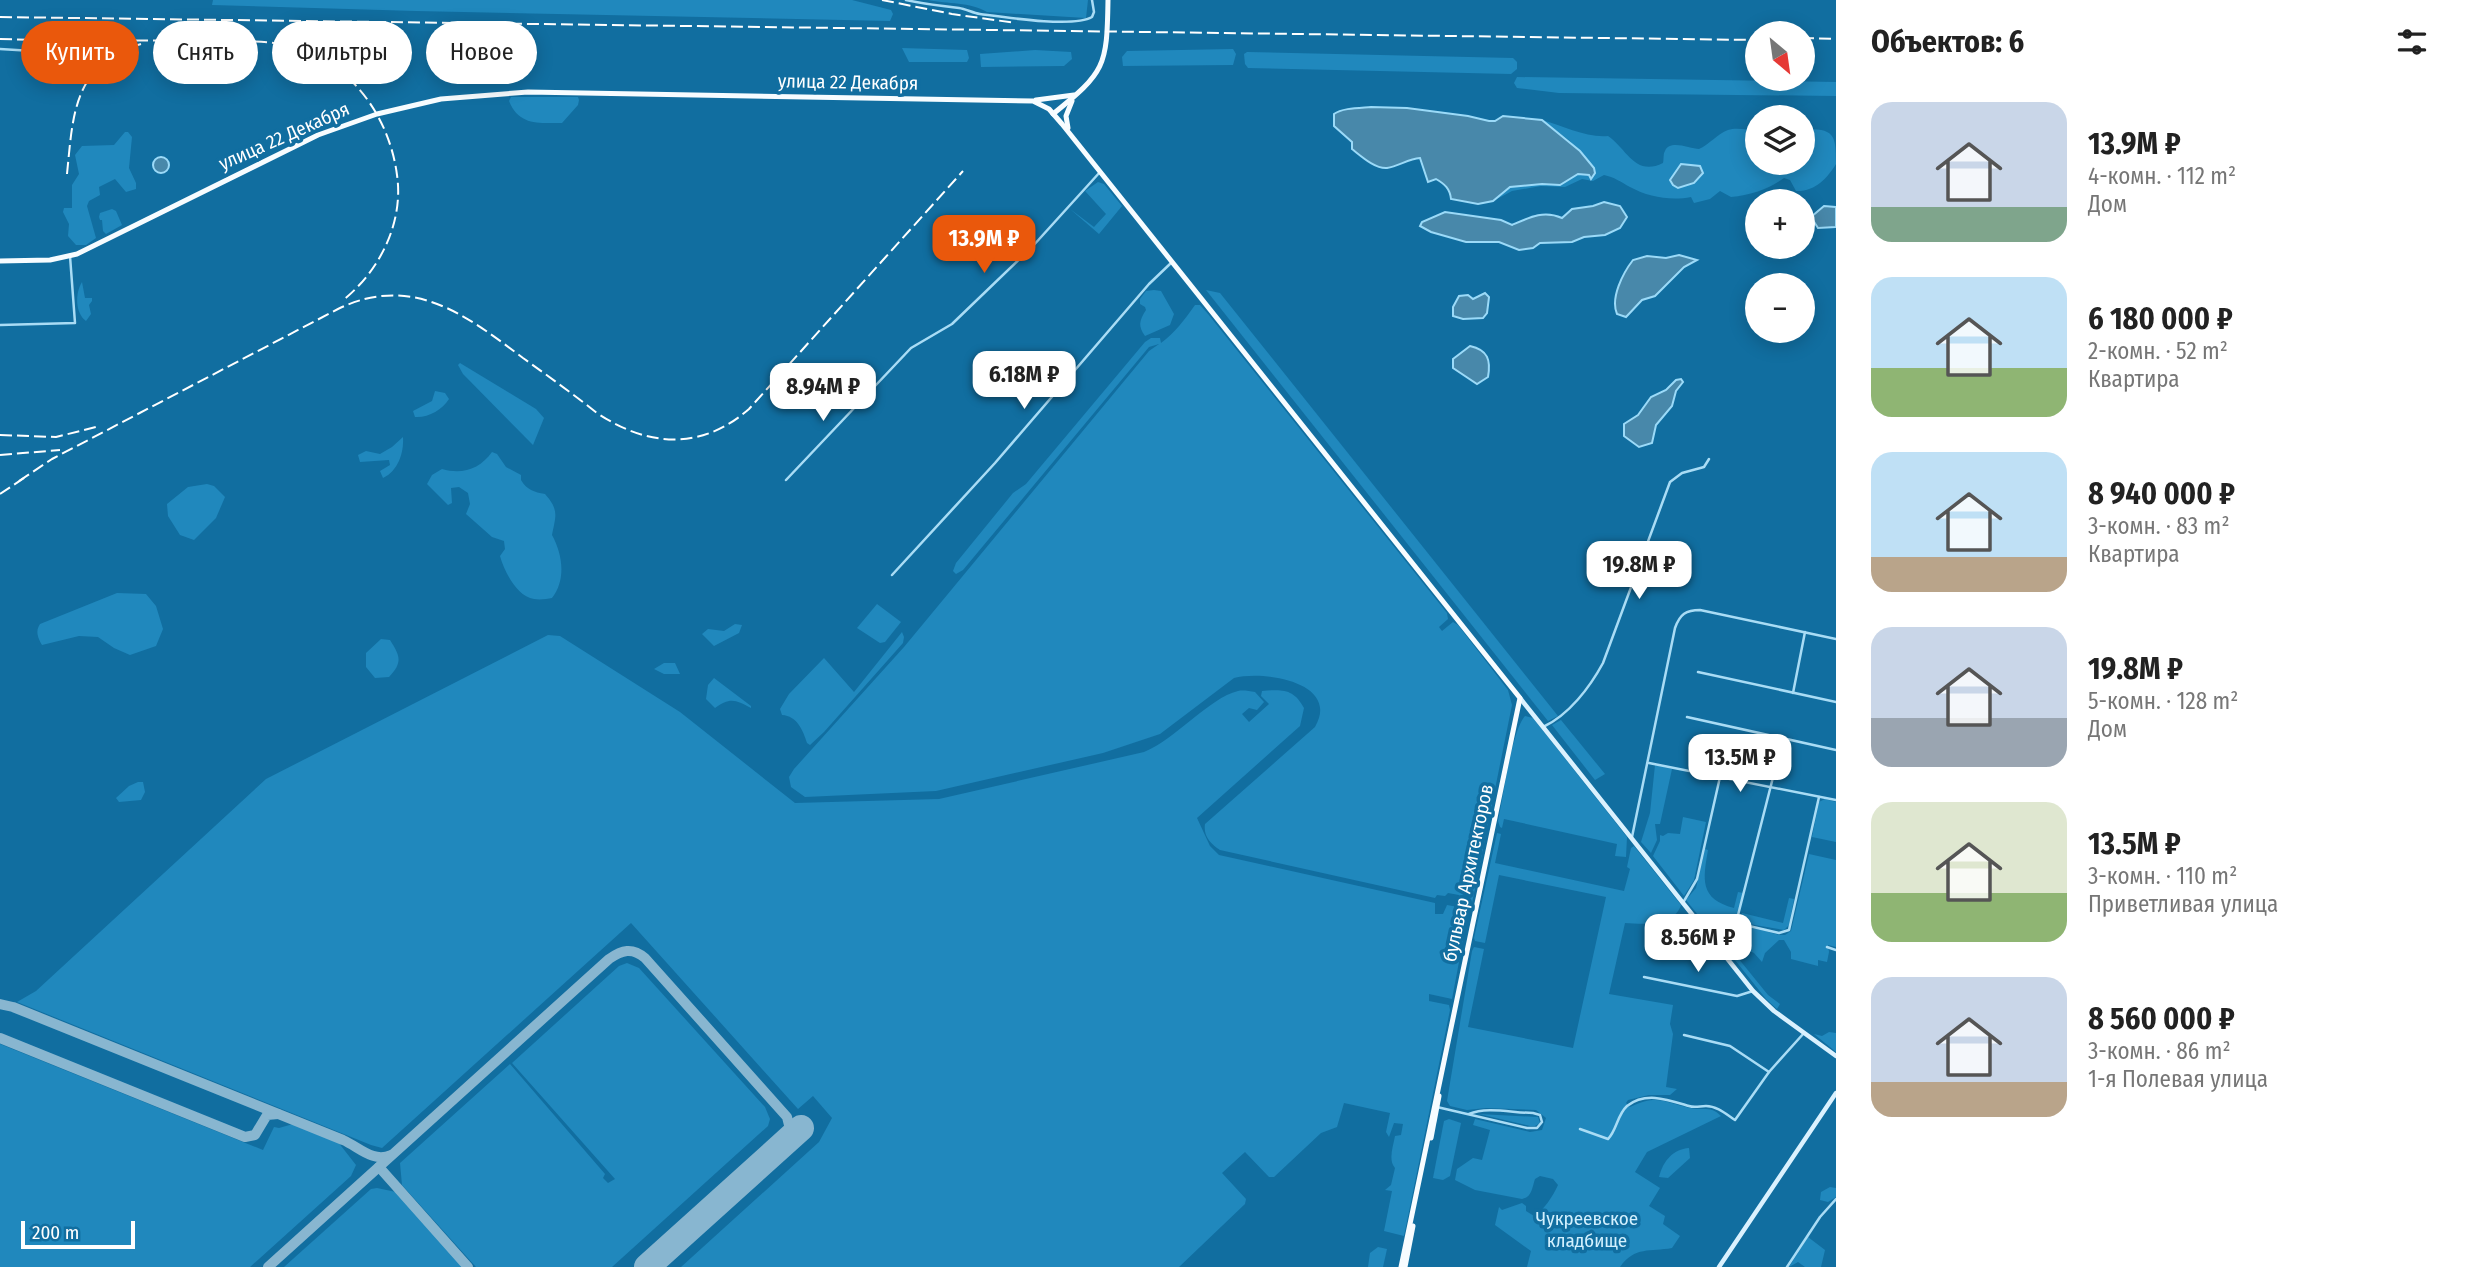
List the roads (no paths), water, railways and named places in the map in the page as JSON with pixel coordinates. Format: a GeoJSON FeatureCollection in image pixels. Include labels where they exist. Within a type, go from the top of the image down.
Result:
{"type":"FeatureCollection","features":[{"type":"Feature","properties":{"kind":"main road"},"geometry":{"type":"LineString","coordinates":[[1053,114],[1096,76],[1102,65],[1107,45],[1108,0]]}},
{"type":"Feature","properties":{"kind":"main road","name":"улица 22 Декабря"},"geometry":{"type":"LineString","coordinates":[[0,261],[50,260],[70,256],[299,143],[353,121],[429,101],[528,92],[1033,101],[1080,92]]}},
{"type":"Feature","properties":{"kind":"main road"},"geometry":{"type":"LineString","coordinates":[[1070,134],[1067,124],[1068,109],[1080,92]]}},
{"type":"Feature","properties":{"kind":"main road"},"geometry":{"type":"LineString","coordinates":[[1033,101],[1053,114],[1070,134],[1753,990],[1774,1011],[1836,1056]]}},
{"type":"Feature","properties":{"kind":"main road","name":"бульвар Архитекторов"},"geometry":{"type":"LineString","coordinates":[[1403,1267],[1520,698]]}},
{"type":"Feature","properties":{"kind":"main road"},"geometry":{"type":"LineString","coordinates":[[1719,1267],[1836,1093]]}},
{"type":"Feature","properties":{"kind":"street"},"geometry":{"type":"LineString","coordinates":[[906,0],[977,13],[1079,21],[1092,17],[1092,0]]}},
{"type":"Feature","properties":{"kind":"street"},"geometry":{"type":"LineString","coordinates":[[0,49],[21,50]]}},
{"type":"Feature","properties":{"kind":"street"},"geometry":{"type":"LineString","coordinates":[[786,480],[911,348],[953,324],[1032,247],[1100,172]]}},
{"type":"Feature","properties":{"kind":"street"},"geometry":{"type":"LineString","coordinates":[[0,325],[75,323],[70,256]]}},
{"type":"Feature","properties":{"kind":"street"},"geometry":{"type":"LineString","coordinates":[[892,575],[995,463],[1171,262]]}},
{"type":"Feature","properties":{"kind":"street"},"geometry":{"type":"LineString","coordinates":[[1544,726],[1564,713],[1595,677],[1603,663],[1670,482],[1682,473],[1704,467],[1709,459]]}},
{"type":"Feature","properties":{"kind":"street"},"geometry":{"type":"LineString","coordinates":[[1632,837],[1675,628],[1684,612],[1700,610],[1836,639]]}},
{"type":"Feature","properties":{"kind":"street"},"geometry":{"type":"LineString","coordinates":[[1793,693],[1805,632]]}},
{"type":"Feature","properties":{"kind":"street"},"geometry":{"type":"LineString","coordinates":[[1698,672],[1836,702]]}},
{"type":"Feature","properties":{"kind":"street"},"geometry":{"type":"LineString","coordinates":[[1687,717],[1836,750]]}},
{"type":"Feature","properties":{"kind":"street"},"geometry":{"type":"LineString","coordinates":[[1713,939],[1736,923],[1783,738]]}},
{"type":"Feature","properties":{"kind":"street"},"geometry":{"type":"LineString","coordinates":[[1648,762],[1770,789],[1836,800]]}},
{"type":"Feature","properties":{"kind":"street"},"geometry":{"type":"LineString","coordinates":[[1683,901],[1697,879],[1720,777]]}},
{"type":"Feature","properties":{"kind":"street"},"geometry":{"type":"LineString","coordinates":[[1736,923],[1779,933],[1789,930],[1819,797]]}},
{"type":"Feature","properties":{"kind":"street"},"geometry":{"type":"LineString","coordinates":[[1827,947],[1836,950]]}},
{"type":"Feature","properties":{"kind":"street"},"geometry":{"type":"LineString","coordinates":[[1644,977],[1737,996],[1753,990]]}},
{"type":"Feature","properties":{"kind":"street"},"geometry":{"type":"LineString","coordinates":[[1580,1129],[1608,1139],[1625,1108],[1650,1097],[1677,1101],[1693,1107],[1711,1107],[1735,1119],[1769,1072],[1804,1033]]}},
{"type":"Feature","properties":{"kind":"street"},"geometry":{"type":"LineString","coordinates":[[1684,1035],[1734,1048],[1769,1072]]}},
{"type":"Feature","properties":{"kind":"street"},"geometry":{"type":"LineString","coordinates":[[1435,1106],[1527,1128],[1537,1128],[1542,1122],[1540,1115],[1533,1113],[1476,1111],[1469,1114]]}},
{"type":"Feature","properties":{"kind":"street"},"geometry":{"type":"LineString","coordinates":[[1787,1267],[1820,1217],[1836,1199]]}},
{"type":"Feature","properties":{"kind":"railway"},"geometry":{"type":"LineString","coordinates":[[882,0],[1016,23]]}},
{"type":"Feature","properties":{"kind":"railway"},"geometry":{"type":"LineString","coordinates":[[0,17],[1745,40]]}},
{"type":"Feature","properties":{"kind":"railway"},"geometry":{"type":"LineString","coordinates":[[1815,38],[1836,39]]}},
{"type":"Feature","properties":{"kind":"railway"},"geometry":{"type":"LineString","coordinates":[[0,39],[270,43],[303,50],[339,70],[367,99],[387,135],[397,175],[398,193],[397,211],[378,261],[342,301]]}},
{"type":"Feature","properties":{"kind":"railway"},"geometry":{"type":"LineString","coordinates":[[67,174],[75,112],[89,78],[102,64],[141,44]]}},
{"type":"Feature","properties":{"kind":"railway"},"geometry":{"type":"LineString","coordinates":[[19,481],[52,459],[338,309],[365,299],[390,295],[414,297],[459,314],[502,342],[597,413],[636,433],[674,440],[712,432],[731,423],[749,409],[963,171]]}},
{"type":"Feature","properties":{"kind":"railway"},"geometry":{"type":"LineString","coordinates":[[0,435],[56,437],[96,427]]}},
{"type":"Feature","properties":{"kind":"railway"},"geometry":{"type":"LineString","coordinates":[[0,455],[60,450]]}},
{"type":"Feature","properties":{"kind":"railway"},"geometry":{"type":"LineString","coordinates":[[0,494],[27,476]]}},
{"type":"Feature","properties":{"kind":"park label","name":"Чукреевское кладбище"},"geometry":{"type":"Point","coordinates":[1587,1229]}}]}
